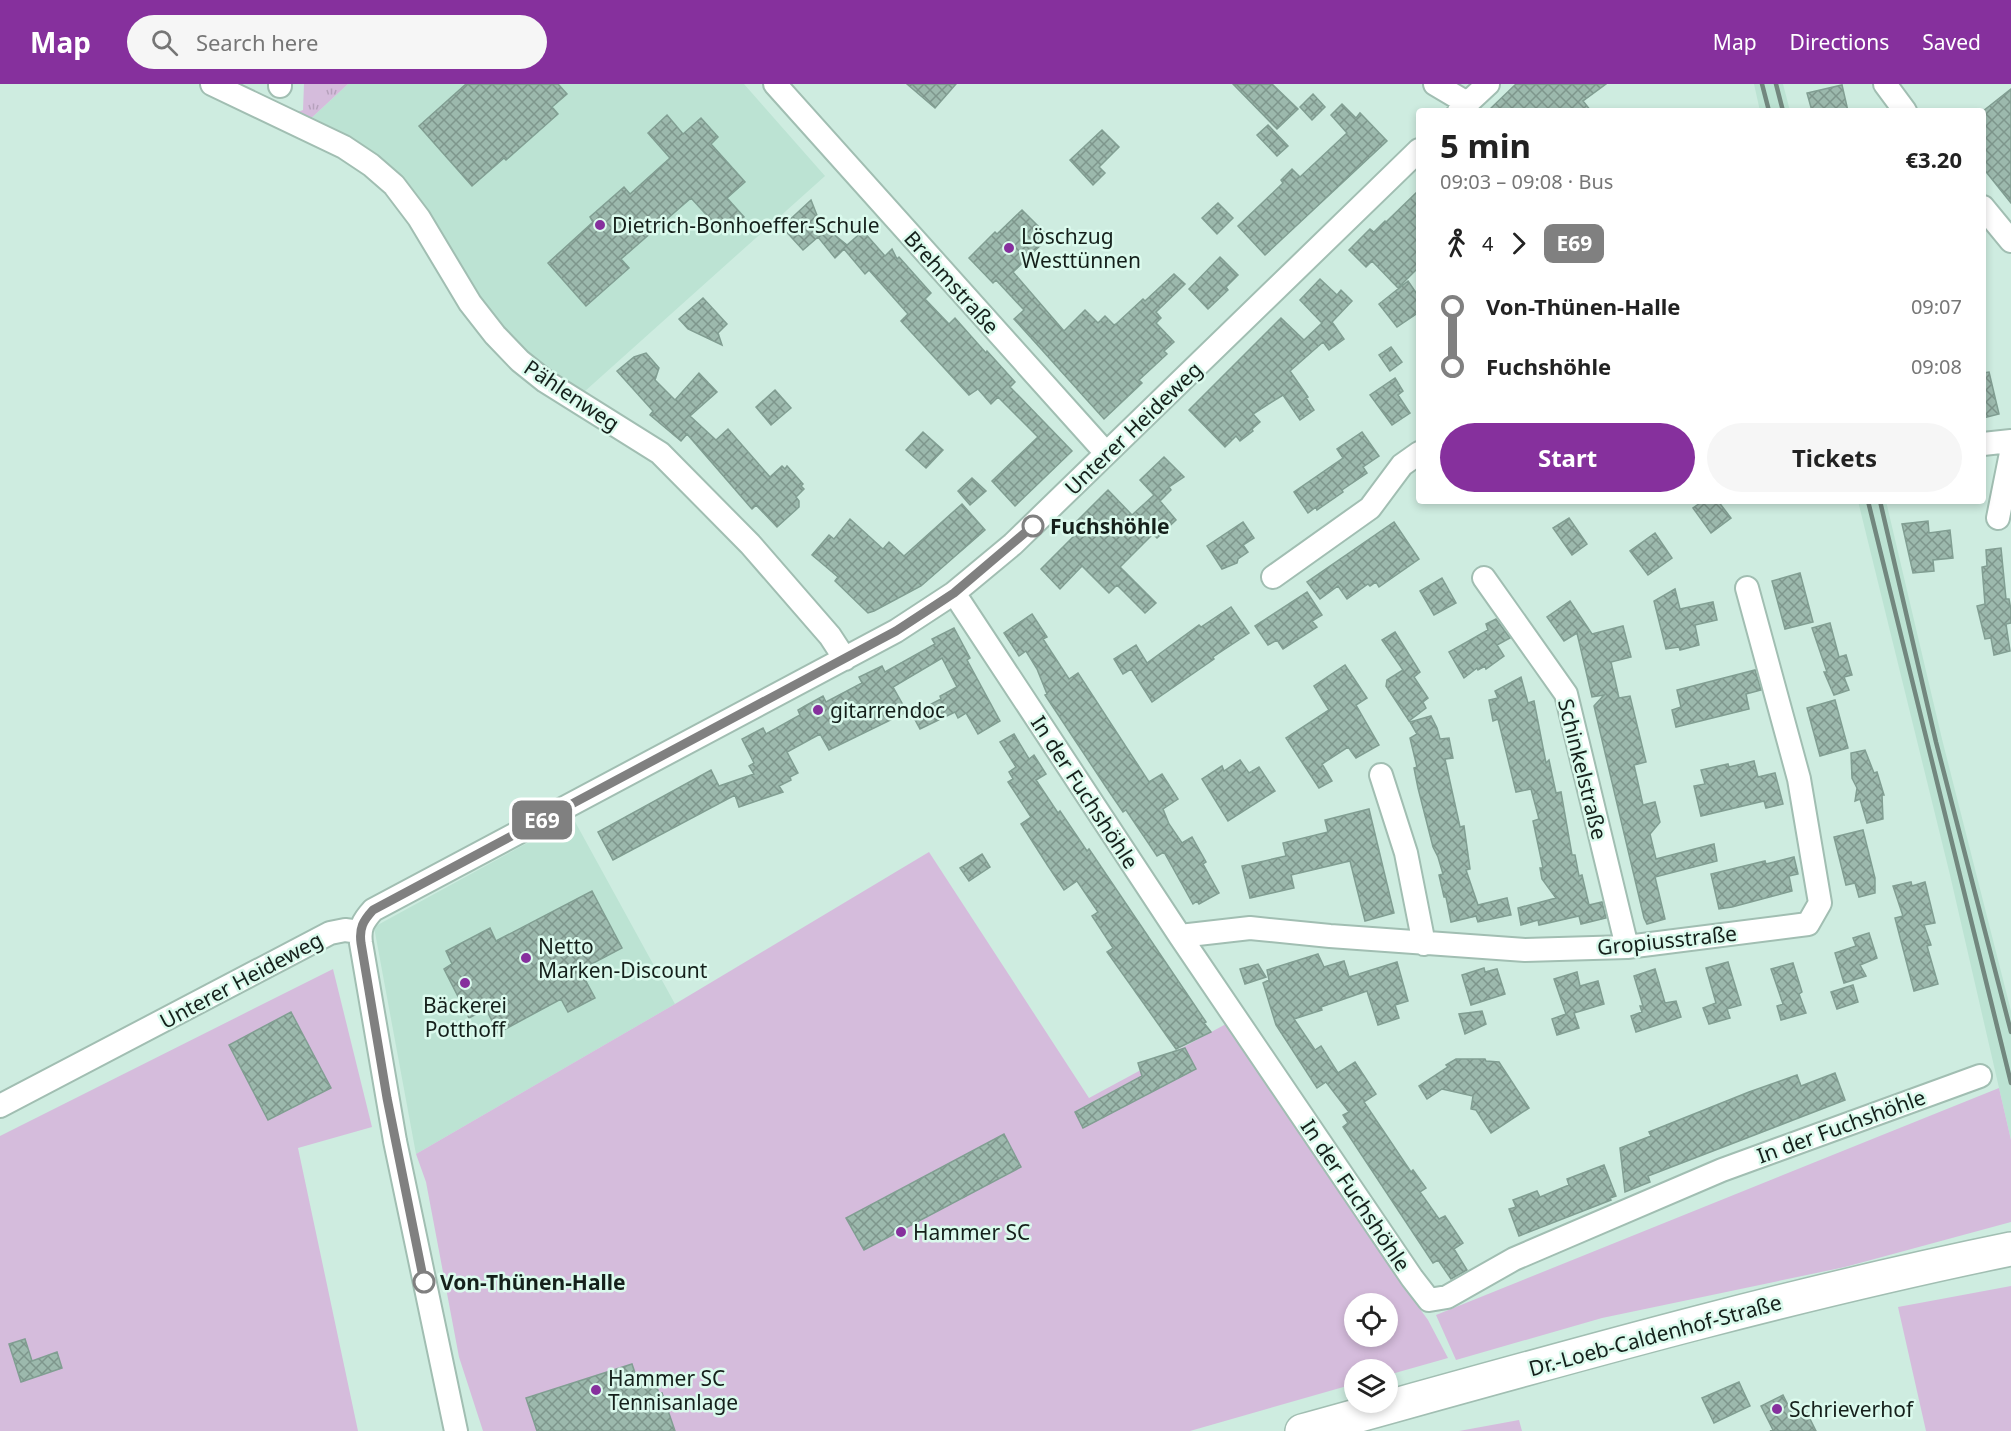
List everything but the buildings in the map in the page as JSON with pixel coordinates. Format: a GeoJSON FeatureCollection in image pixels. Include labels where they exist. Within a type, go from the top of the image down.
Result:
{"type":"FeatureCollection","features":[{"type":"Feature","properties":{"kind":"main road","name":"Dr.-Loeb-Caldenhof-Straße"},"geometry":{"type":"LineString","coordinates":[[1302,1431],[1734,1313],[2011,1249]]}},
{"type":"Feature","properties":{"kind":"street","name":"Pählenweg"},"geometry":{"type":"LineString","coordinates":[[212,84],[344,147],[394,185],[419,218],[470,303],[520,361],[545,381],[660,453],[750,544],[830,636],[845,659]]}},
{"type":"Feature","properties":{"kind":"street"},"geometry":{"type":"LineString","coordinates":[[1435,84],[1463,107],[1488,84]]}},
{"type":"Feature","properties":{"kind":"street","name":"Brehmstraße"},"geometry":{"type":"LineString","coordinates":[[782,87],[1106,453]]}},
{"type":"Feature","properties":{"kind":"street","name":"Unterer Heideweg"},"geometry":{"type":"LineString","coordinates":[[0,1106],[330,933],[345,930],[360,932],[363,921],[373,910],[845,659],[896,631],[954,593],[1013,544],[1416,158]]}},
{"type":"Feature","properties":{"kind":"street"},"geometry":{"type":"LineString","coordinates":[[1986,211],[2011,241]]}},
{"type":"Feature","properties":{"kind":"street"},"geometry":{"type":"LineString","coordinates":[[1986,444],[2011,441]]}},
{"type":"Feature","properties":{"kind":"street"},"geometry":{"type":"LineString","coordinates":[[1998,518],[2011,453]]}},
{"type":"Feature","properties":{"kind":"street"},"geometry":{"type":"LineString","coordinates":[[1273,577],[1370,508],[1402,465],[1416,455]]}},
{"type":"Feature","properties":{"kind":"street","name":"Schinkelstraße"},"geometry":{"type":"LineString","coordinates":[[1484,578],[1566,694],[1627,947]]}},
{"type":"Feature","properties":{"kind":"street","name":"Gropiusstraße"},"geometry":{"type":"LineString","coordinates":[[1179,936],[1250,928],[1424,944],[1525,950],[1627,947],[1808,924],[1820,903],[1799,779],[1747,588]]}},
{"type":"Feature","properties":{"kind":"street","name":"In der Fuchshöhle"},"geometry":{"type":"LineString","coordinates":[[954,593],[1179,936],[1429,1300],[1447,1297],[1514,1259],[1722,1170],[1980,1076]]}},
{"type":"Feature","properties":{"kind":"street"},"geometry":{"type":"LineString","coordinates":[[1381,775],[1406,853],[1424,944]]}},
{"type":"Feature","properties":{"kind":"street"},"geometry":{"type":"LineString","coordinates":[[360,932],[395,1141],[456,1431]]}},
{"type":"Feature","properties":{"kind":"shaded area","name":"Dietrich-Bonhoeffer-Schule"},"geometry":{"type":"Polygon","coordinates":[[[348,84],[744,84],[825,176],[584,392],[547,372],[503,328],[457,267],[401,183],[306,123],[348,84]]]}},
{"type":"Feature","properties":{"kind":"shaded area"},"geometry":{"type":"Polygon","coordinates":[[[1754,84],[1783,84],[1789,108],[1759,108],[1754,84]]]}},
{"type":"Feature","properties":{"kind":"shaded area"},"geometry":{"type":"Polygon","coordinates":[[[1859,504],[1887,504],[1942,739],[2011,1011],[2011,1140],[1950,875],[1859,504]]]}},
{"type":"Feature","properties":{"kind":"shaded area"},"geometry":{"type":"Polygon","coordinates":[[[573,818],[675,1004],[416,1154],[374,927],[573,818]]]}},
{"type":"Feature","properties":{"kind":"green space"},"geometry":{"type":"Polygon","coordinates":[[[304,84],[348,84],[306,123],[295,113],[303,110],[304,84]]]}},
{"type":"Feature","properties":{"kind":"green space","name":"Hammer SC"},"geometry":{"type":"Polygon","coordinates":[[[929,852],[1089,1098],[1226,1024],[1428,1320],[1448,1358],[1398,1372],[1398,1359],[1344,1359],[1344,1387],[1190,1431],[483,1431],[459,1357],[426,1182],[416,1154],[675,1004],[929,852]]]}},
{"type":"Feature","properties":{"kind":"green space"},"geometry":{"type":"Polygon","coordinates":[[[333,969],[372,1127],[298,1148],[358,1431],[0,1431],[0,1136],[333,969]]]}},
{"type":"Feature","properties":{"kind":"green space"},"geometry":{"type":"Polygon","coordinates":[[[1999,1088],[2011,1140],[2011,1222],[1845,1267],[1602,1318],[1456,1360],[1436,1315],[1999,1088]]]}},
{"type":"Feature","properties":{"kind":"green space"},"geometry":{"type":"Polygon","coordinates":[[[2011,1286],[2011,1431],[1926,1431],[1898,1307],[2011,1286]]]}},
{"type":"Feature","properties":{"kind":"green space"},"geometry":{"type":"Polygon","coordinates":[[[1519,1420],[1522,1431],[1459,1431],[1519,1420]]]}},
{"type":"Feature","properties":{"kind":"railway"},"geometry":{"type":"LineString","coordinates":[[1762,84],[1768,108]]}},
{"type":"Feature","properties":{"kind":"railway"},"geometry":{"type":"LineString","coordinates":[[1776,84],[1782,108]]}},
{"type":"Feature","properties":{"kind":"railway"},"geometry":{"type":"LineString","coordinates":[[1869,504],[2011,1083]]}},
{"type":"Feature","properties":{"kind":"railway"},"geometry":{"type":"LineString","coordinates":[[1881,504],[1936,742],[2011,1032]]}},
{"type":"Feature","properties":{"kind":"bus line","name":"E69"},"geometry":{"type":"LineString","coordinates":[[424,1282],[379,1055],[361,943],[360,932],[363,921],[373,910],[896,631],[954,593],[1033,526]]}},
{"type":"Feature","properties":{"kind":"place","name":"Dietrich-Bonhoeffer-Schule"},"geometry":{"type":"Point","coordinates":[600,225]}},
{"type":"Feature","properties":{"kind":"place","name":"Löschzug Westtünnen"},"geometry":{"type":"Point","coordinates":[1009,248]}},
{"type":"Feature","properties":{"kind":"place","name":"Fuchshöhle"},"geometry":{"type":"Point","coordinates":[1033,526]}},
{"type":"Feature","properties":{"kind":"place","name":"gitarrendoc"},"geometry":{"type":"Point","coordinates":[818,710]}},
{"type":"Feature","properties":{"kind":"place","name":"Netto Marken-Discount"},"geometry":{"type":"Point","coordinates":[526,958]}},
{"type":"Feature","properties":{"kind":"place","name":"Bäckerei Potthoff"},"geometry":{"type":"Point","coordinates":[465,983]}},
{"type":"Feature","properties":{"kind":"place","name":"Hammer SC"},"geometry":{"type":"Point","coordinates":[901,1232]}},
{"type":"Feature","properties":{"kind":"place","name":"Von-Thünen-Halle"},"geometry":{"type":"Point","coordinates":[424,1282]}},
{"type":"Feature","properties":{"kind":"place","name":"Hammer SC Tennisanlage"},"geometry":{"type":"Point","coordinates":[596,1390]}},
{"type":"Feature","properties":{"kind":"place","name":"Schrieverhof"},"geometry":{"type":"Point","coordinates":[1777,1409]}}]}
